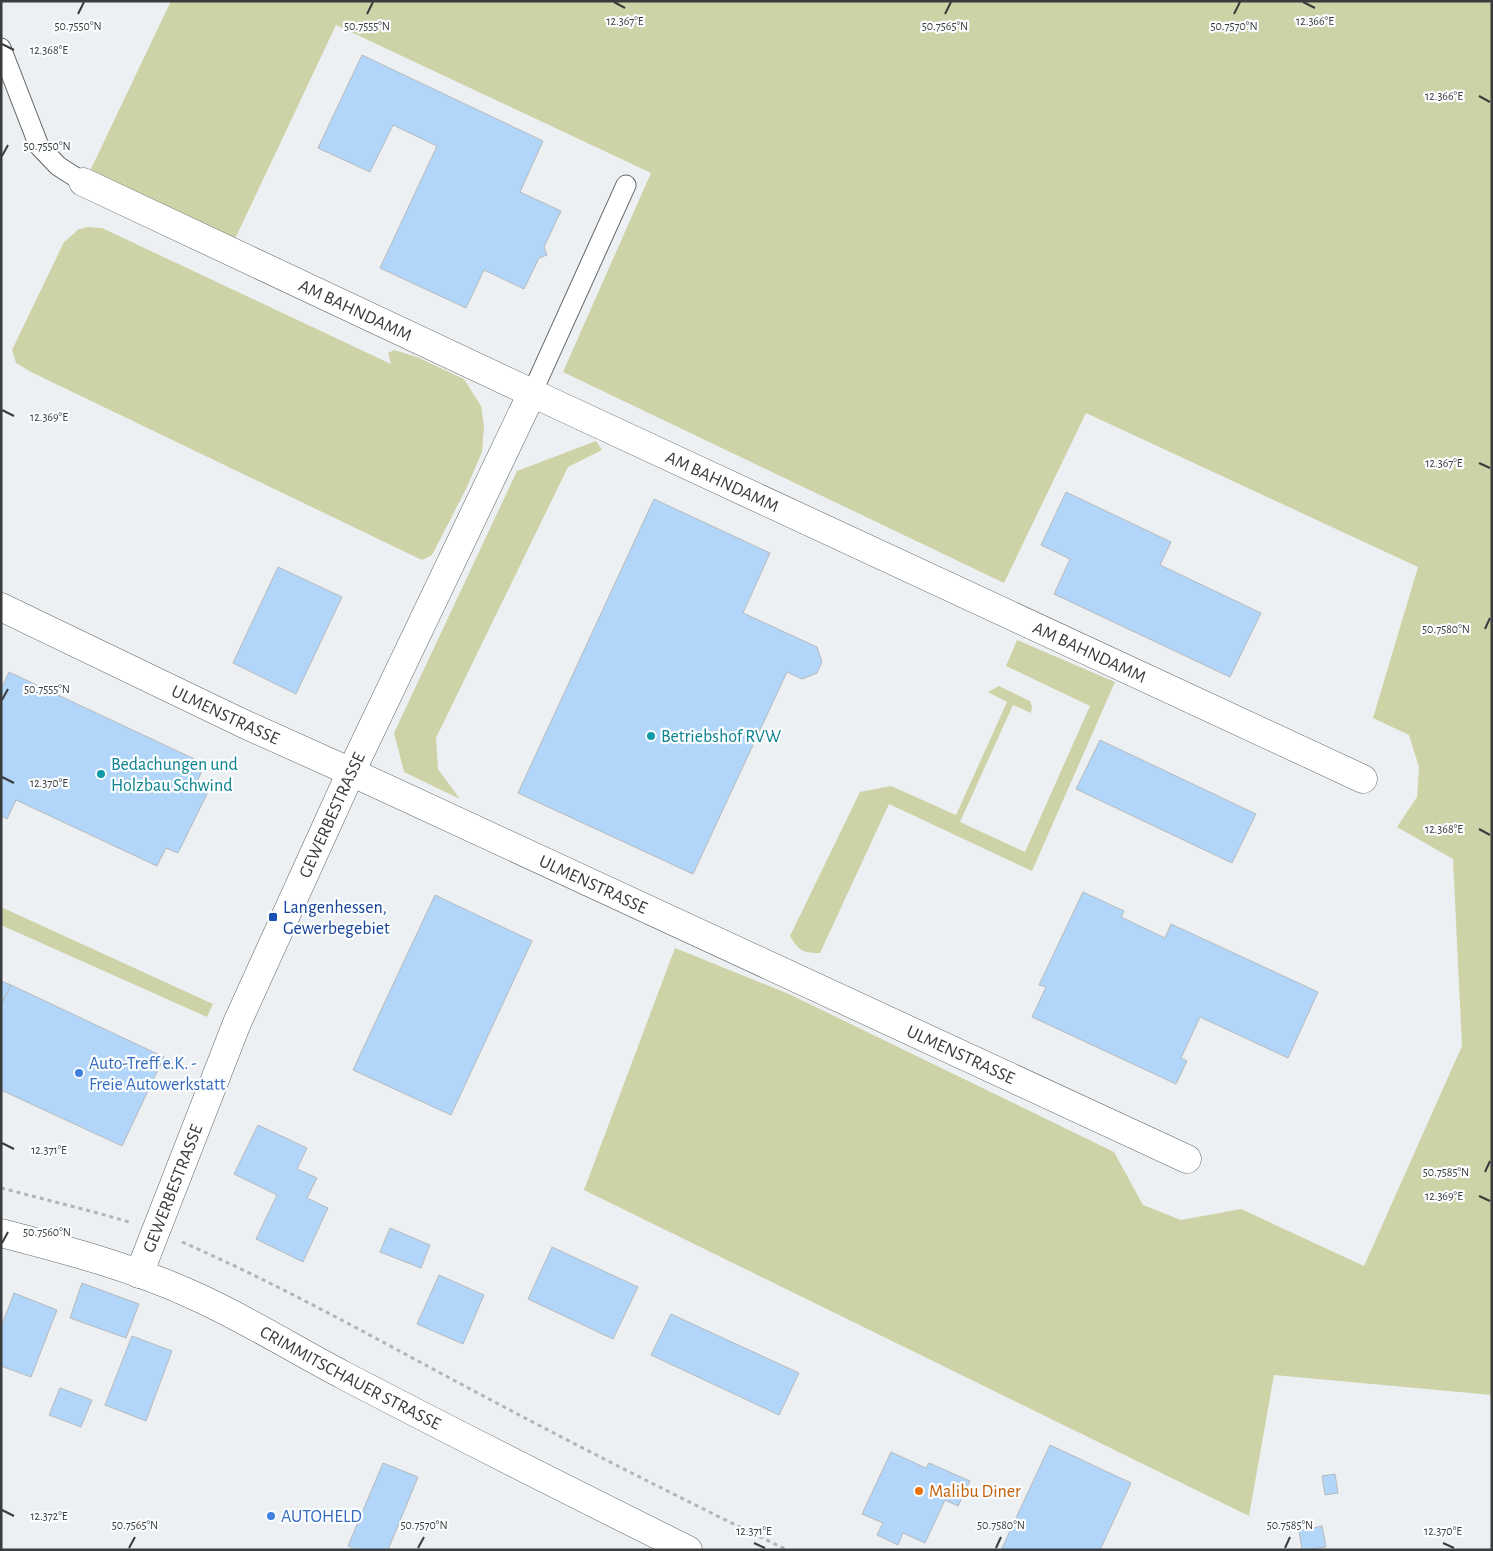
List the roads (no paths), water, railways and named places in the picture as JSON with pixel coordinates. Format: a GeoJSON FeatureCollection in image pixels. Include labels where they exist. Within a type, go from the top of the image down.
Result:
{"type":"FeatureCollection","features":[{"type":"Feature","properties":{"kind":"street","name":"AM BAHNDAMM"},"geometry":{"type":"LineString","coordinates":[[83,182],[1363,779]]}},
{"type":"Feature","properties":{"kind":"street","name":"GEWERBESTRASSE"},"geometry":{"type":"LineString","coordinates":[[139,1274],[238,1023],[351,772],[532,393]]}},
{"type":"Feature","properties":{"kind":"street","name":"ULMENSTRASSE"},"geometry":{"type":"LineString","coordinates":[[1,607],[242,723],[1187,1160]]}},
{"type":"Feature","properties":{"kind":"street","name":"CRIMMITSCHAUER STRASSE"},"geometry":{"type":"LineString","coordinates":[[1,1233],[139,1274],[196,1296],[301,1353],[515,1464],[688,1550]]}},
{"type":"Feature","properties":{"kind":"lane"},"geometry":{"type":"LineString","coordinates":[[1,48],[40,146],[58,166],[83,182]]}},
{"type":"Feature","properties":{"kind":"lane"},"geometry":{"type":"LineString","coordinates":[[532,393],[626,185]]}},
{"type":"Feature","properties":{"kind":"place","name":"Betriebshof RVW"},"geometry":{"type":"Point","coordinates":[651,736]}},
{"type":"Feature","properties":{"kind":"place","name":"Bedachungen und Holzbau Schwind"},"geometry":{"type":"Point","coordinates":[101,774]}},
{"type":"Feature","properties":{"kind":"place","name":"Langenhessen, Gewerbegebiet"},"geometry":{"type":"Point","coordinates":[273,917]}},
{"type":"Feature","properties":{"kind":"place","name":"Auto-Treff e.K. - Freie Autowerkstatt"},"geometry":{"type":"Point","coordinates":[79,1073]}},
{"type":"Feature","properties":{"kind":"place","name":"Malibu Diner"},"geometry":{"type":"Point","coordinates":[919,1491]}},
{"type":"Feature","properties":{"kind":"place","name":"AUTOHELD"},"geometry":{"type":"Point","coordinates":[271,1516]}}]}
